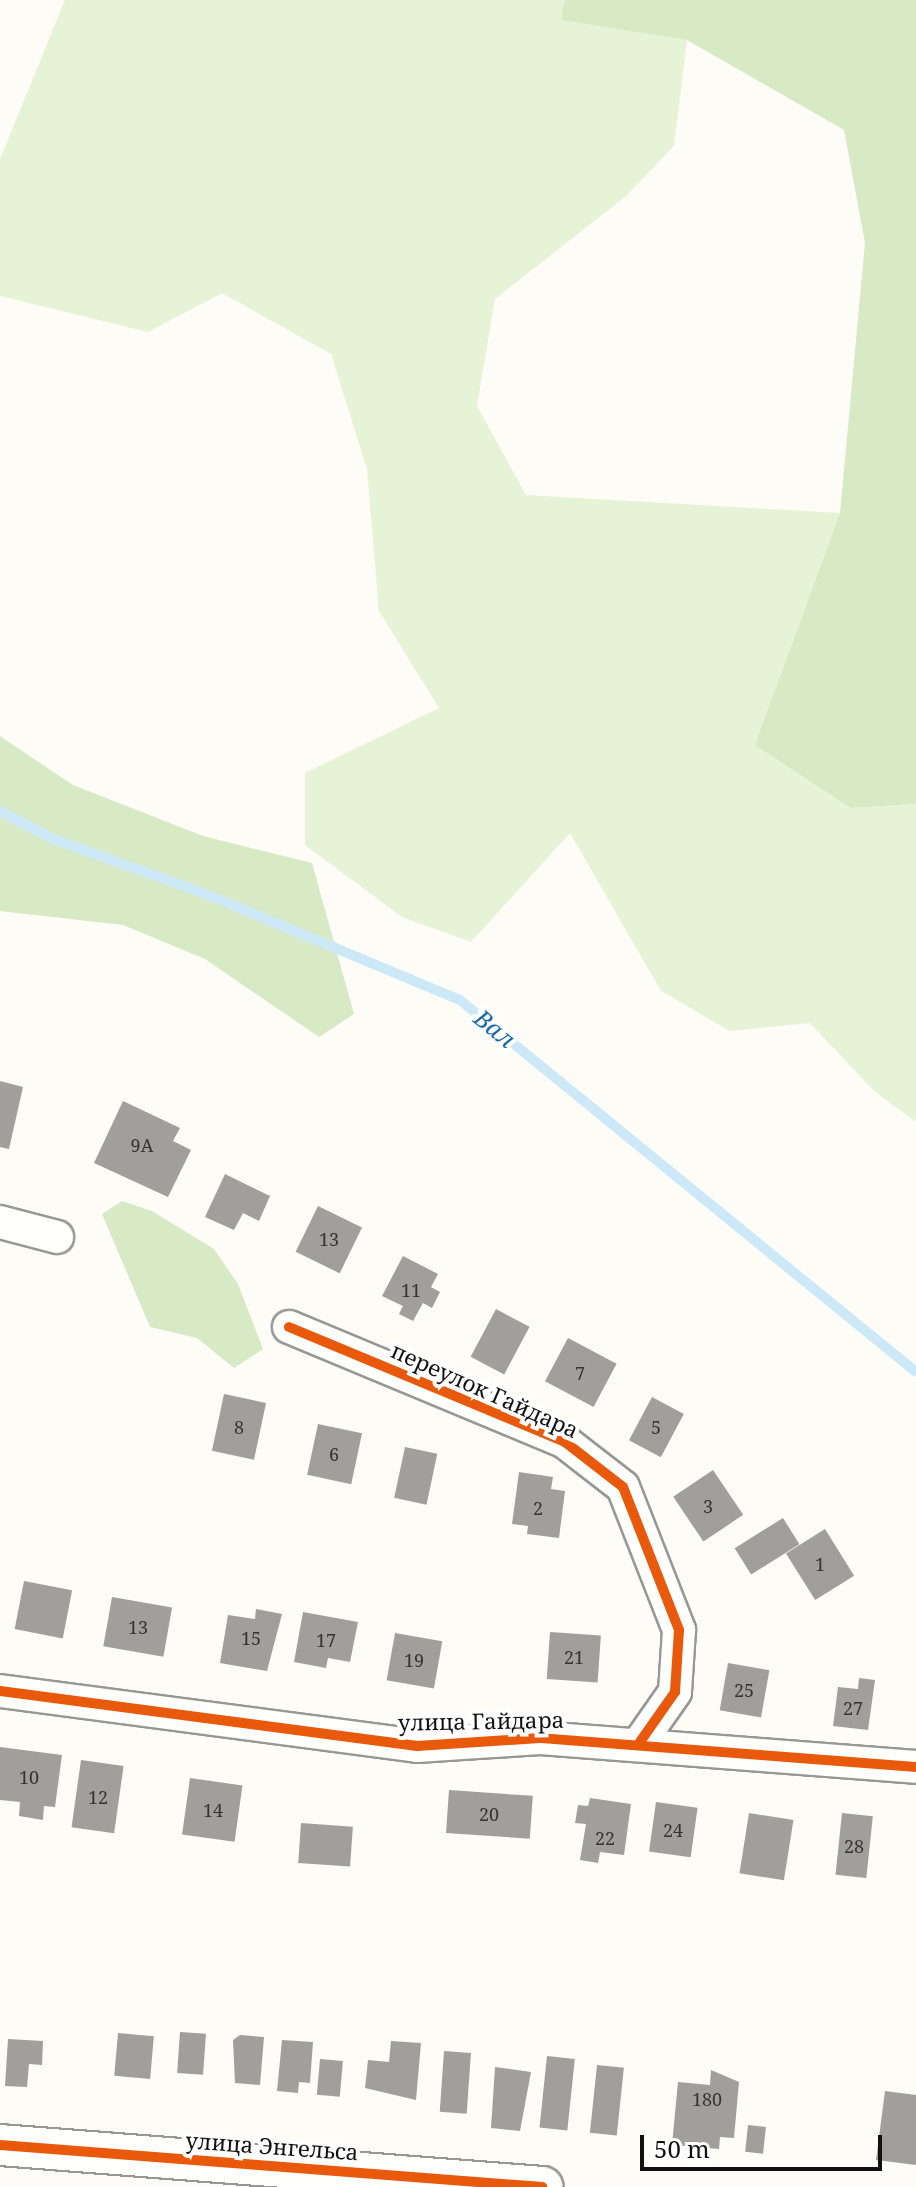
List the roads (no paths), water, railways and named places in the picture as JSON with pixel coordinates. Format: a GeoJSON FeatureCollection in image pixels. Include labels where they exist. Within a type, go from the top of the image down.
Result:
{"type":"FeatureCollection","features":[{"type":"Feature","properties":{"kind":"street"},"geometry":{"type":"LineString","coordinates":[[0,1222],[57,1237]]}},
{"type":"Feature","properties":{"kind":"street","name":"переулок Гайдара"},"geometry":{"type":"LineString","coordinates":[[289,1327],[565,1442],[623,1487],[679,1630],[675,1692],[640,1742]]}},
{"type":"Feature","properties":{"kind":"street","name":"улица Гайдара"},"geometry":{"type":"LineString","coordinates":[[0,1691],[417,1746],[540,1738],[640,1742],[916,1767]]}},
{"type":"Feature","properties":{"kind":"street","name":"улица Энгельса"},"geometry":{"type":"LineString","coordinates":[[0,2145],[542,2187]]}},
{"type":"Feature","properties":{"kind":"waterway","name":"Вал"},"geometry":{"type":"LineString","coordinates":[[0,811],[53,839],[211,896],[460,1000],[916,1372]]}}]}
